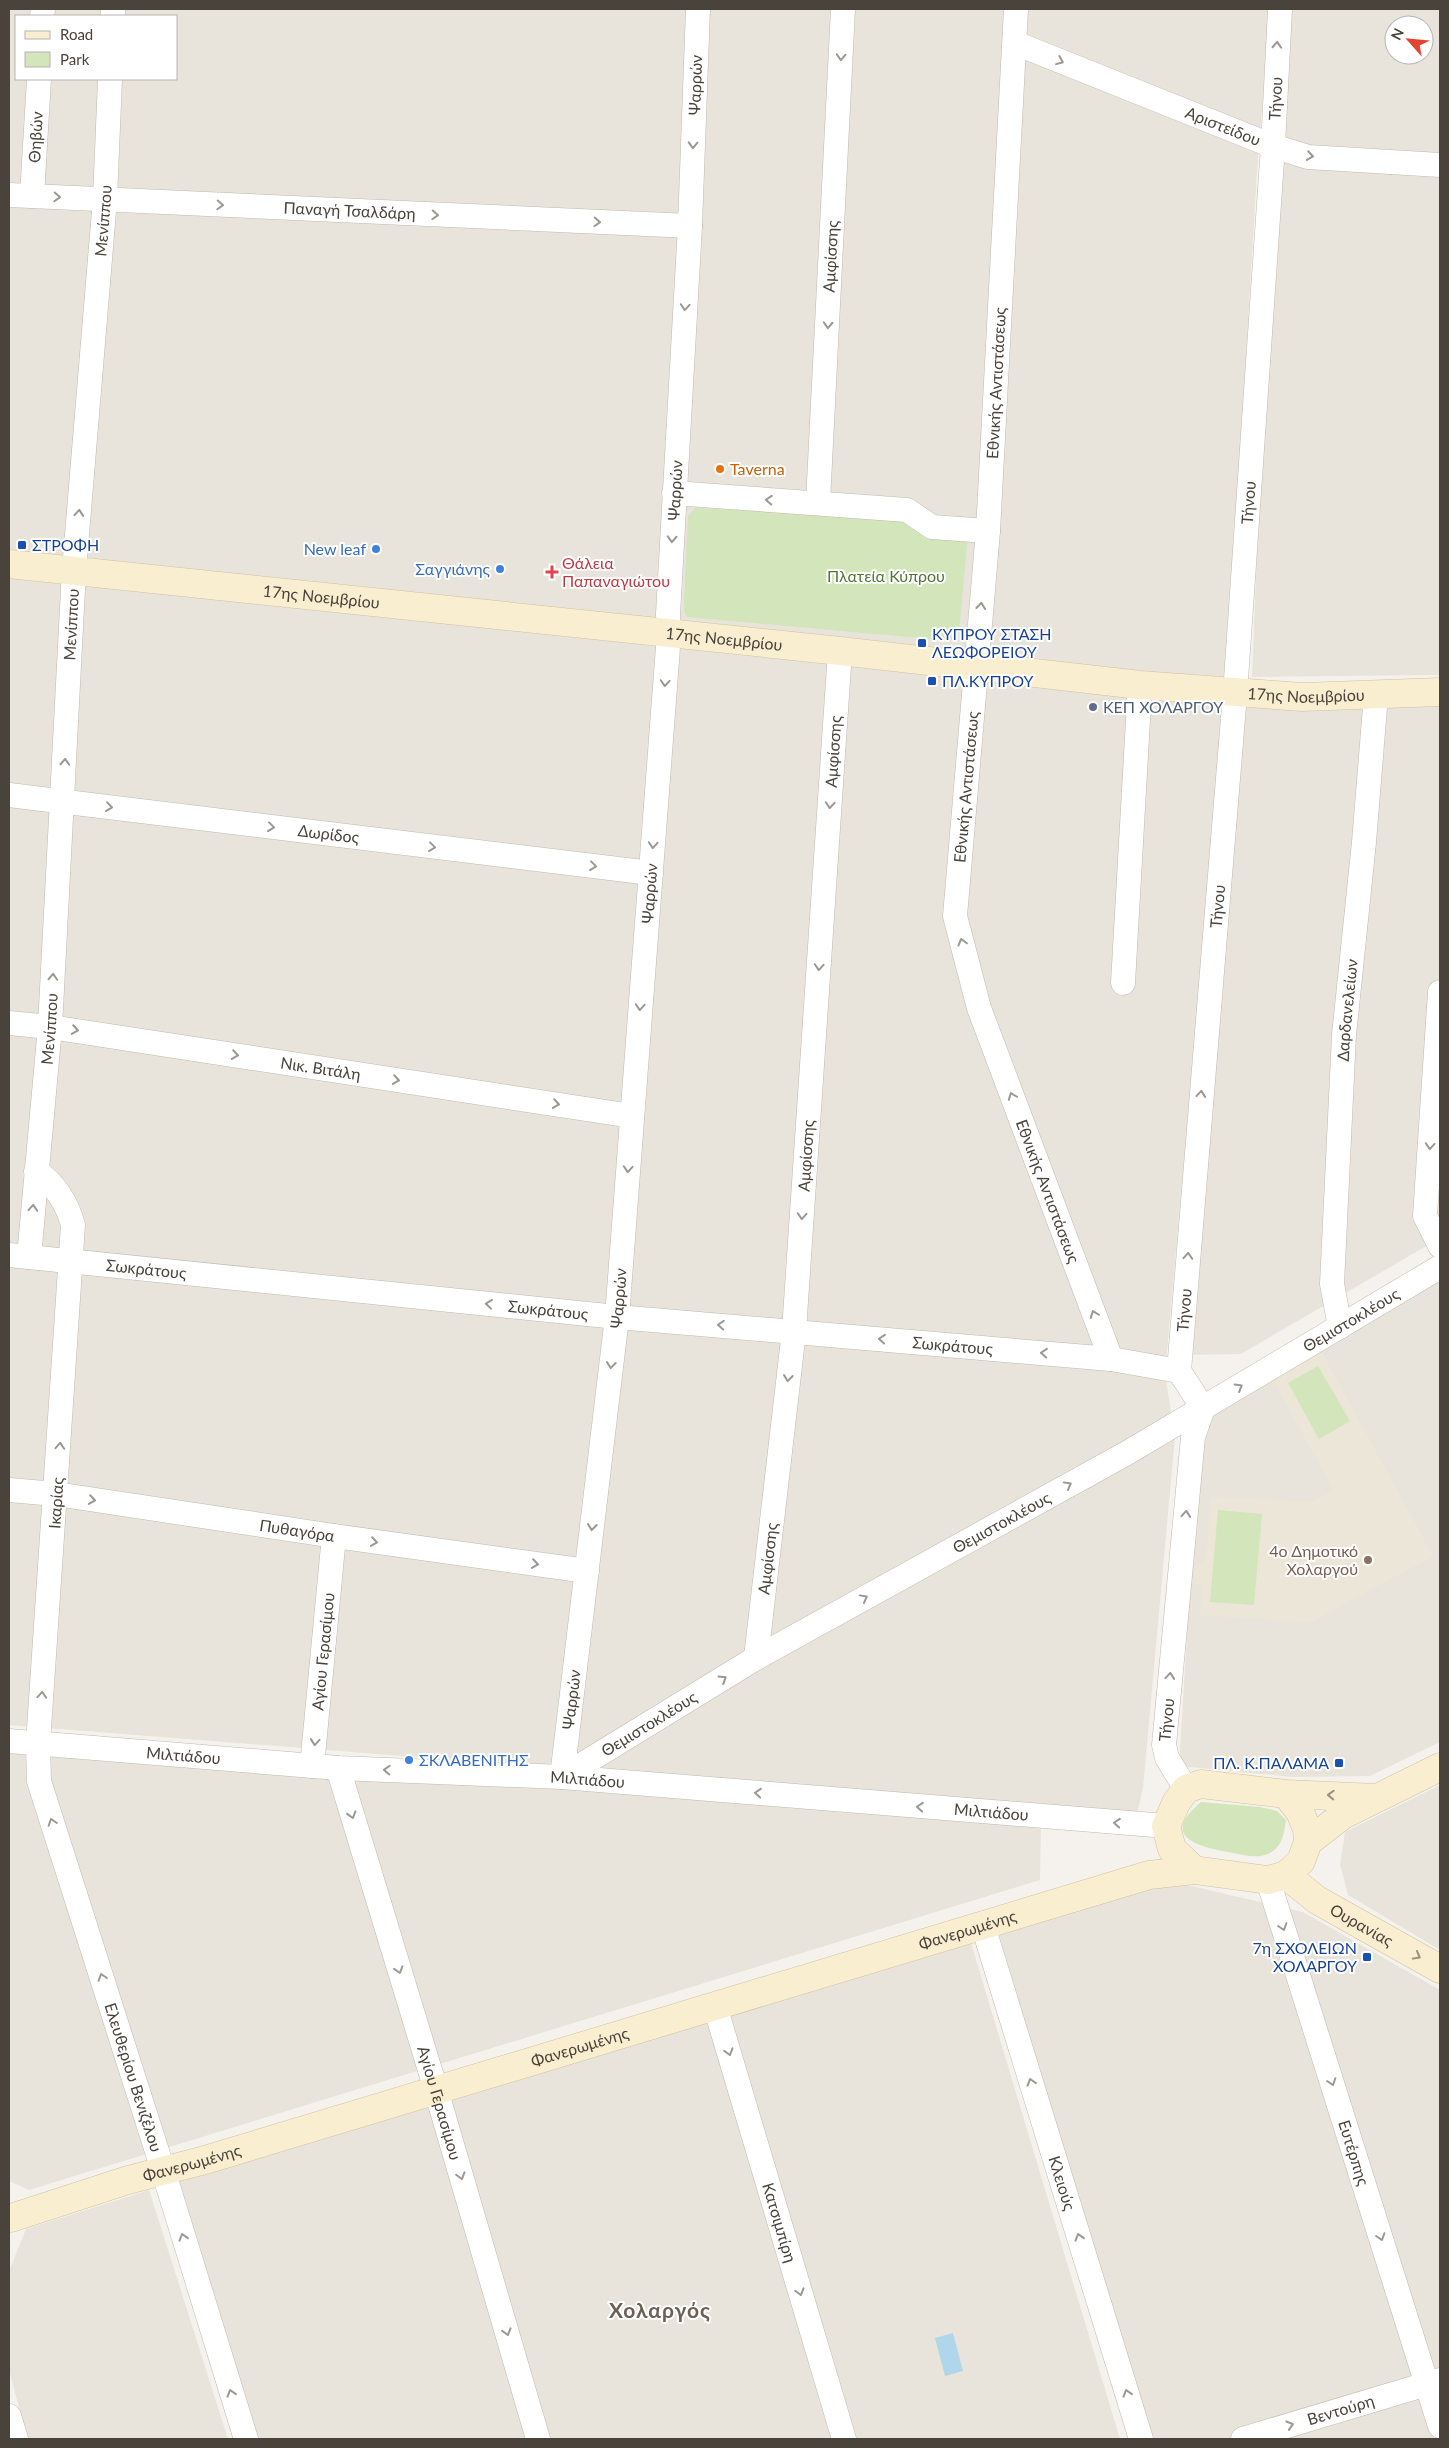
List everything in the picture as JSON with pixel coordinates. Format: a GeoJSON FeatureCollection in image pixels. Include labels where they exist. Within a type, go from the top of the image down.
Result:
{"type":"FeatureCollection","features":[{"type":"Feature","properties":{"kind":"street","name":"Ψαρρών"},"geometry":{"type":"LineString","coordinates":[[562,1777],[617,1317],[669,634],[668,614],[674,493],[690,226],[698,9]]}},
{"type":"Feature","properties":{"kind":"street","name":"Αμφίσσης"},"geometry":{"type":"LineString","coordinates":[[818,502],[843,9]]}},
{"type":"Feature","properties":{"kind":"street","name":"Εθνικής Αντιστάσεως"},"geometry":{"type":"LineString","coordinates":[[1016,9],[988,531],[955,916],[979,1008],[1111,1359]]}},
{"type":"Feature","properties":{"kind":"street","name":"Τήνου"},"geometry":{"type":"LineString","coordinates":[[1179,1371],[1235,694],[1280,9]]}},
{"type":"Feature","properties":{"kind":"street","name":"Αριστείδου"},"geometry":{"type":"LineString","coordinates":[[1015,43],[1272,146],[1308,157],[1440,165]]}},
{"type":"Feature","properties":{"kind":"street","name":"Θηβών"},"geometry":{"type":"LineString","coordinates":[[32,196],[39,80]]}},
{"type":"Feature","properties":{"kind":"street","name":"Μενίππου"},"geometry":{"type":"LineString","coordinates":[[19,1256],[36,1171],[50,1027],[74,570],[104,200],[110,80]]}},
{"type":"Feature","properties":{"kind":"street","name":"Παναγή Τσαλδάρη"},"geometry":{"type":"LineString","coordinates":[[9,195],[690,226]]}},
{"type":"Feature","properties":{"kind":"street"},"geometry":{"type":"LineString","coordinates":[[674,493],[818,502],[907,510],[932,527],[988,531]]}},
{"type":"Feature","properties":{"kind":"street","name":"17ης Νοεμβρίου"},"geometry":{"type":"LineString","coordinates":[[9,564],[1235,694],[1302,697],[1440,692]]}},
{"type":"Feature","properties":{"kind":"street","name":"Αμφίσσης"},"geometry":{"type":"LineString","coordinates":[[756,1658],[794,1331],[840,651]]}},
{"type":"Feature","properties":{"kind":"street"},"geometry":{"type":"LineString","coordinates":[[1123,983],[1140,685]]}},
{"type":"Feature","properties":{"kind":"street","name":"Δαρδανελείων"},"geometry":{"type":"LineString","coordinates":[[1340,1327],[1332,1284],[1344,1034],[1364,842],[1376,694]]}},
{"type":"Feature","properties":{"kind":"street","name":"Δωρίδος"},"geometry":{"type":"LineString","coordinates":[[9,795],[651,874]]}},
{"type":"Feature","properties":{"kind":"street"},"geometry":{"type":"LineString","coordinates":[[1440,992],[1425,1216],[1440,1246]]}},
{"type":"Feature","properties":{"kind":"street","name":"Νικ. Βιτάλη"},"geometry":{"type":"LineString","coordinates":[[9,1024],[50,1027],[632,1116]]}},
{"type":"Feature","properties":{"kind":"street"},"geometry":{"type":"LineString","coordinates":[[36,1171],[46,1178],[68,1208],[73,1224],[72,1262]]}},
{"type":"Feature","properties":{"kind":"street","name":"Σωκράτους"},"geometry":{"type":"LineString","coordinates":[[19,1256],[617,1317],[1111,1359],[1179,1371]]}},
{"type":"Feature","properties":{"kind":"street","name":"Ικαρίας"},"geometry":{"type":"LineString","coordinates":[[38,1744],[72,1262]]}},
{"type":"Feature","properties":{"kind":"street","name":"Θεμιστοκλέους"},"geometry":{"type":"LineString","coordinates":[[562,1777],[756,1658],[1118,1458],[1440,1267]]}},
{"type":"Feature","properties":{"kind":"street"},"geometry":{"type":"LineString","coordinates":[[1179,1371],[1203,1408]]}},
{"type":"Feature","properties":{"kind":"street","name":"Τήνου"},"geometry":{"type":"LineString","coordinates":[[1186,1789],[1167,1758],[1164,1745],[1193,1437],[1203,1408]]}},
{"type":"Feature","properties":{"kind":"street","name":"Πυθαγόρα"},"geometry":{"type":"LineString","coordinates":[[9,1490],[56,1494],[334,1536],[587,1571]]}},
{"type":"Feature","properties":{"kind":"street","name":"Αγίου Γερασίμου"},"geometry":{"type":"LineString","coordinates":[[312,1766],[334,1536]]}},
{"type":"Feature","properties":{"kind":"street","name":"Μιλτιάδου"},"geometry":{"type":"LineString","coordinates":[[9,1741],[338,1768],[562,1777],[1169,1837]]}},
{"type":"Feature","properties":{"kind":"street","name":"Ελευθερίου Βενιζέλου"},"geometry":{"type":"LineString","coordinates":[[38,1744],[39,1781],[163,2170],[246,2439]]}},
{"type":"Feature","properties":{"kind":"street"},"geometry":{"type":"LineString","coordinates":[[1308,1842],[1343,1815],[1440,1766]]}},
{"type":"Feature","properties":{"kind":"street","name":"Αγίου Γερασίμου"},"geometry":{"type":"LineString","coordinates":[[338,1768],[436,2090],[538,2439]]}},
{"type":"Feature","properties":{"kind":"street"},"geometry":{"type":"LineString","coordinates":[[1286,1794],[1300,1812],[1307,1829],[1308,1842],[1302,1861],[1277,1878],[1194,1870],[1169,1837],[1176,1803],[1186,1789],[1201,1784],[1286,1794],[1376,1798]]}},
{"type":"Feature","properties":{"kind":"street","name":"Φανερωμένης"},"geometry":{"type":"LineString","coordinates":[[1149,1875],[1164,1865],[1169,1837]]}},
{"type":"Feature","properties":{"kind":"street","name":"Φανερωμένης"},"geometry":{"type":"LineString","coordinates":[[9,2222],[163,2170],[205,2160],[1149,1875],[1194,1870]]}},
{"type":"Feature","properties":{"kind":"street","name":"Ουρανίας"},"geometry":{"type":"LineString","coordinates":[[1277,1878],[1440,1969]]}},
{"type":"Feature","properties":{"kind":"street","name":"Ευτέρπης"},"geometry":{"type":"LineString","coordinates":[[1277,1878],[1434,2381],[1440,2426]]}},
{"type":"Feature","properties":{"kind":"street","name":"Κλειούς"},"geometry":{"type":"LineString","coordinates":[[983,1926],[1141,2439]]}},
{"type":"Feature","properties":{"kind":"street","name":"Κατσιμπίρη"},"geometry":{"type":"LineString","coordinates":[[715,2006],[844,2439]]}},
{"type":"Feature","properties":{"kind":"street","name":"Βεντούρη"},"geometry":{"type":"LineString","coordinates":[[1243,2439],[1434,2381]]}},
{"type":"Feature","properties":{"kind":"street"},"geometry":{"type":"LineString","coordinates":[[9,2417],[16,2439]]}},
{"type":"Feature","properties":{"kind":"shaded area"},"geometry":{"type":"Polygon","coordinates":[[[9,9],[1270,9],[1257,171],[1227,679],[1165,1374],[1175,1437],[1143,1788],[1137,1814],[9,1725],[9,9]]]}},
{"type":"Feature","properties":{"kind":"shaded area"},"geometry":{"type":"Polygon","coordinates":[[[1283,9],[1440,9],[1440,675],[1252,677],[1273,133],[1283,9]]]}},
{"type":"Feature","properties":{"kind":"shaded area"},"geometry":{"type":"Polygon","coordinates":[[[1440,700],[1440,1238],[1241,1354],[1184,1355],[1246,708],[1440,700]]]}},
{"type":"Feature","properties":{"kind":"shaded area"},"geometry":{"type":"Polygon","coordinates":[[[1440,1280],[1440,1742],[1370,1776],[1293,1777],[1179,1766],[1200,1424],[1440,1280]]]}},
{"type":"Feature","properties":{"kind":"shaded area"},"geometry":{"type":"Polygon","coordinates":[[[1320,1349],[1433,1556],[1311,1622],[1200,1615],[1203,1586],[1193,1584],[1195,1566],[1206,1561],[1211,1497],[1310,1502],[1334,1491],[1272,1378],[1320,1349]]]}},
{"type":"Feature","properties":{"kind":"shaded area"},"geometry":{"type":"Polygon","coordinates":[[[9,1748],[1041,1825],[1040,1880],[29,2190],[9,2181],[9,1748]]]}},
{"type":"Feature","properties":{"kind":"shaded area"},"geometry":{"type":"Polygon","coordinates":[[[1440,1785],[1440,1950],[1348,1895],[1340,1864],[1345,1832],[1440,1785]]]}},
{"type":"Feature","properties":{"kind":"shaded area"},"geometry":{"type":"Polygon","coordinates":[[[1166,1880],[1303,1912],[1440,1990],[1440,2439],[1147,2439],[999,1934],[1166,1880]]]}},
{"type":"Feature","properties":{"kind":"shaded area"},"geometry":{"type":"Polygon","coordinates":[[[971,1943],[1120,2439],[256,2439],[177,2178],[971,1943]]]}},
{"type":"Feature","properties":{"kind":"shaded area"},"geometry":{"type":"Polygon","coordinates":[[[149,2190],[228,2439],[27,2439],[9,2369],[9,2271],[26,2229],[149,2190]]]}},
{"type":"Feature","properties":{"kind":"green space","name":"Πλατεία Κύπρου"},"geometry":{"type":"Polygon","coordinates":[[[695,508],[909,519],[968,534],[959,633],[953,640],[941,640],[687,617],[684,611],[684,601],[688,516],[695,508]]]}},
{"type":"Feature","properties":{"kind":"green space"},"geometry":{"type":"Polygon","coordinates":[[[1318,1366],[1350,1421],[1319,1439],[1288,1383],[1318,1366]]]}},
{"type":"Feature","properties":{"kind":"green space"},"geometry":{"type":"Polygon","coordinates":[[[1218,1510],[1262,1514],[1254,1605],[1210,1602],[1218,1510]]]}},
{"type":"Feature","properties":{"kind":"green space"},"geometry":{"type":"Polygon","coordinates":[[[1201,1802],[1260,1807],[1277,1811],[1286,1820],[1278,1847],[1265,1855],[1254,1856],[1215,1849],[1194,1842],[1183,1831],[1184,1823],[1189,1813],[1201,1802]]]}},
{"type":"Feature","properties":{"kind":"water"},"geometry":{"type":"Polygon","coordinates":[[[953,2333],[963,2371],[945,2376],[935,2338],[953,2333]]]}},
{"type":"Feature","properties":{"kind":"place","name":"Taverna"},"geometry":{"type":"Point","coordinates":[720,469]}},
{"type":"Feature","properties":{"kind":"place","name":"ΣΤΡΟΦΗ"},"geometry":{"type":"Point","coordinates":[22,545]}},
{"type":"Feature","properties":{"kind":"place","name":"New leaf"},"geometry":{"type":"Point","coordinates":[376,549]}},
{"type":"Feature","properties":{"kind":"place","name":"Σαγγιάνης"},"geometry":{"type":"Point","coordinates":[500,569]}},
{"type":"Feature","properties":{"kind":"place","name":"Θάλεια Παπαναγιώτου"},"geometry":{"type":"Point","coordinates":[552,572]}},
{"type":"Feature","properties":{"kind":"place","name":"ΚΥΠΡΟΥ ΣΤΑΣΗ ΛΕΩΦΟΡΕΙΟΥ"},"geometry":{"type":"Point","coordinates":[922,643]}},
{"type":"Feature","properties":{"kind":"place","name":"ΠΛ.ΚΥΠΡΟΥ"},"geometry":{"type":"Point","coordinates":[932,681]}},
{"type":"Feature","properties":{"kind":"place","name":"ΚΕΠ ΧΟΛΑΡΓΟΥ"},"geometry":{"type":"Point","coordinates":[1093,707]}},
{"type":"Feature","properties":{"kind":"place","name":"4ο Δημοτικό Χολαργού"},"geometry":{"type":"Point","coordinates":[1368,1560]}},
{"type":"Feature","properties":{"kind":"place","name":"ΣΚΛΑΒΕΝΙΤΗΣ"},"geometry":{"type":"Point","coordinates":[409,1760]}},
{"type":"Feature","properties":{"kind":"place","name":"ΠΛ. Κ.ΠΑΛΑΜΑ"},"geometry":{"type":"Point","coordinates":[1339,1763]}},
{"type":"Feature","properties":{"kind":"place","name":"7η ΣΧΟΛΕΙΩΝ ΧΟΛΑΡΓΟΥ"},"geometry":{"type":"Point","coordinates":[1367,1957]}},
{"type":"Feature","properties":{"kind":"district","name":"Χολαργός"},"geometry":{"type":"Point","coordinates":[660,2311]}}]}
